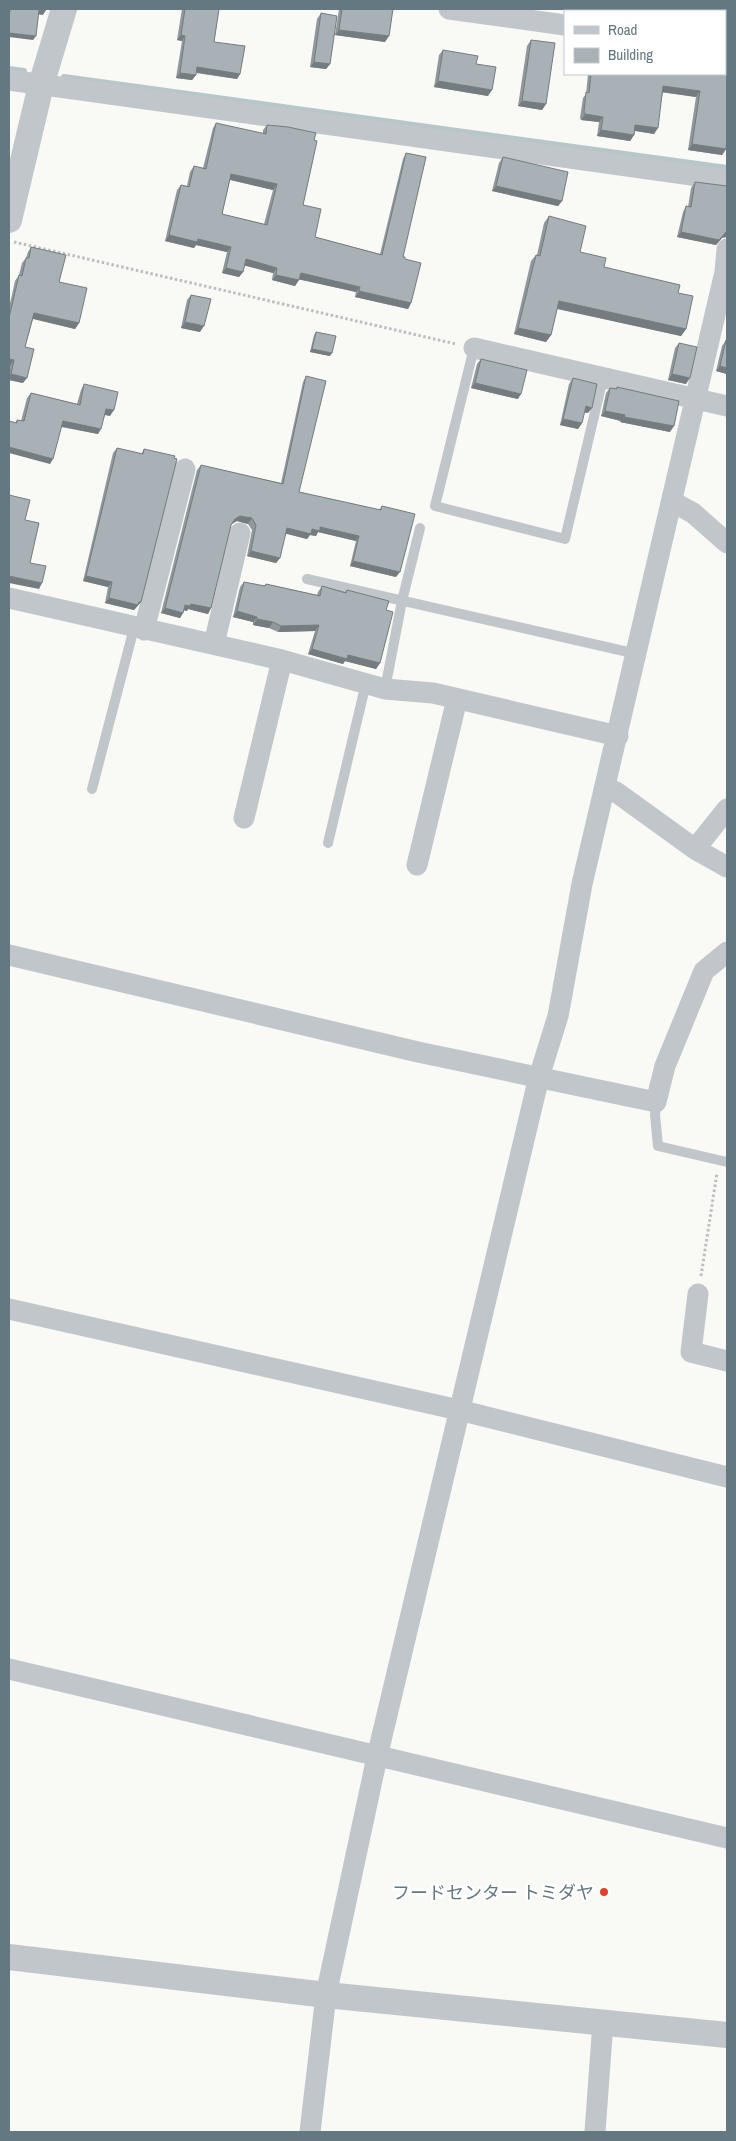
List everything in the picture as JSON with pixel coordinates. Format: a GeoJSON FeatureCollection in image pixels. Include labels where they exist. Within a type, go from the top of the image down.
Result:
{"type":"FeatureCollection","features":[{"type":"Feature","properties":{"kind":"street"},"geometry":{"type":"LineString","coordinates":[[9,220],[41,85],[64,9]]}},
{"type":"Feature","properties":{"kind":"street"},"geometry":{"type":"LineString","coordinates":[[449,9],[564,25]]}},
{"type":"Feature","properties":{"kind":"street"},"geometry":{"type":"LineString","coordinates":[[9,80],[727,180]]}},
{"type":"Feature","properties":{"kind":"street"},"geometry":{"type":"LineString","coordinates":[[310,2132],[326,1995],[377,1757],[539,1077],[558,1016],[582,884],[726,272],[727,253]]}},
{"type":"Feature","properties":{"kind":"street"},"geometry":{"type":"LineString","coordinates":[[474,348],[727,406]]}},
{"type":"Feature","properties":{"kind":"street"},"geometry":{"type":"LineString","coordinates":[[139,629],[185,469]]}},
{"type":"Feature","properties":{"kind":"street"},"geometry":{"type":"LineString","coordinates":[[672,502],[693,513],[727,543]]}},
{"type":"Feature","properties":{"kind":"street"},"geometry":{"type":"LineString","coordinates":[[214,644],[240,533]]}},
{"type":"Feature","properties":{"kind":"street"},"geometry":{"type":"LineString","coordinates":[[9,598],[282,660],[375,686],[433,693],[618,736]]}},
{"type":"Feature","properties":{"kind":"street"},"geometry":{"type":"LineString","coordinates":[[244,818],[282,660]]}},
{"type":"Feature","properties":{"kind":"street"},"geometry":{"type":"LineString","coordinates":[[417,865],[457,699]]}},
{"type":"Feature","properties":{"kind":"street"},"geometry":{"type":"LineString","coordinates":[[605,787],[616,792],[695,849],[727,867]]}},
{"type":"Feature","properties":{"kind":"street"},"geometry":{"type":"LineString","coordinates":[[695,849],[727,809]]}},
{"type":"Feature","properties":{"kind":"street"},"geometry":{"type":"LineString","coordinates":[[9,955],[408,1050],[656,1102],[665,1066],[704,971],[727,952]]}},
{"type":"Feature","properties":{"kind":"street"},"geometry":{"type":"LineString","coordinates":[[698,1294],[692,1352],[727,1361]]}},
{"type":"Feature","properties":{"kind":"street"},"geometry":{"type":"LineString","coordinates":[[9,1308],[459,1410],[727,1477]]}},
{"type":"Feature","properties":{"kind":"street"},"geometry":{"type":"LineString","coordinates":[[9,1669],[727,1838]]}},
{"type":"Feature","properties":{"kind":"street"},"geometry":{"type":"LineString","coordinates":[[9,1958],[326,1995],[727,2035]]}},
{"type":"Feature","properties":{"kind":"street"},"geometry":{"type":"LineString","coordinates":[[595,2132],[603,2022]]}},
{"type":"Feature","properties":{"kind":"lane"},"geometry":{"type":"LineString","coordinates":[[474,348],[435,506],[565,539],[603,378]]}},
{"type":"Feature","properties":{"kind":"lane"},"geometry":{"type":"LineString","coordinates":[[328,843],[402,601],[420,528]]}},
{"type":"Feature","properties":{"kind":"lane"},"geometry":{"type":"LineString","coordinates":[[307,579],[637,654]]}},
{"type":"Feature","properties":{"kind":"lane"},"geometry":{"type":"LineString","coordinates":[[92,789],[139,629]]}},
{"type":"Feature","properties":{"kind":"lane"},"geometry":{"type":"LineString","coordinates":[[656,1102],[655,1115],[658,1146],[723,1162]]}},
{"type":"Feature","properties":{"kind":"path"},"geometry":{"type":"LineString","coordinates":[[9,241],[474,348]]}},
{"type":"Feature","properties":{"kind":"path"},"geometry":{"type":"LineString","coordinates":[[698,1294],[723,1162]]}},
{"type":"Feature","properties":{"kind":"building"},"geometry":{"type":"Polygon","coordinates":[[[10,9],[46,9],[39,10],[36,36],[9,33],[10,9]]]}},
{"type":"Feature","properties":{"kind":"building"},"geometry":{"type":"Polygon","coordinates":[[[185,9],[219,9],[214,42],[245,46],[240,74],[197,67],[196,75],[180,73],[185,36],[181,35],[185,9]]]}},
{"type":"Feature","properties":{"kind":"building"},"geometry":{"type":"Polygon","coordinates":[[[342,9],[393,9],[389,36],[339,30],[342,9]]]}},
{"type":"Feature","properties":{"kind":"building"},"geometry":{"type":"Polygon","coordinates":[[[727,9],[727,14],[726,10],[600,10],[727,9]]]}},
{"type":"Feature","properties":{"kind":"building"},"geometry":{"type":"Polygon","coordinates":[[[321,13],[337,16],[330,64],[314,62],[321,13]]]}},
{"type":"Feature","properties":{"kind":"building"},"geometry":{"type":"Polygon","coordinates":[[[531,40],[555,43],[546,104],[522,101],[531,40]]]}},
{"type":"Feature","properties":{"kind":"building"},"geometry":{"type":"Polygon","coordinates":[[[443,50],[478,56],[476,64],[496,67],[492,90],[438,81],[443,50]]]}},
{"type":"Feature","properties":{"kind":"building"},"geometry":{"type":"Polygon","coordinates":[[[726,58],[727,137],[726,149],[692,144],[700,91],[663,86],[658,128],[635,125],[634,135],[601,130],[603,117],[585,114],[584,112],[586,92],[589,93],[591,75],[726,75],[726,58]]]}},
{"type":"Feature","properties":{"kind":"building"},"geometry":{"type":"Polygon","coordinates":[[[216,123],[266,134],[267,125],[316,133],[314,140],[317,141],[303,205],[321,209],[315,237],[382,255],[406,153],[426,157],[403,257],[421,263],[411,303],[359,291],[360,287],[301,273],[299,280],[276,275],[277,268],[246,259],[243,272],[226,268],[231,247],[198,239],[197,242],[169,235],[181,185],[189,187],[194,166],[206,169],[216,123]],[[231,174],[222,214],[267,225],[277,184],[231,174]]]}},
{"type":"Feature","properties":{"kind":"building"},"geometry":{"type":"Polygon","coordinates":[[[503,157],[568,172],[562,201],[496,186],[503,157]]]}},
{"type":"Feature","properties":{"kind":"building"},"geometry":{"type":"Polygon","coordinates":[[[695,182],[727,186],[727,232],[719,240],[681,232],[686,206],[691,207],[695,182]]]}},
{"type":"Feature","properties":{"kind":"building"},"geometry":{"type":"Polygon","coordinates":[[[549,216],[586,226],[580,252],[606,258],[604,267],[680,285],[678,293],[693,296],[686,329],[559,301],[551,335],[518,328],[536,255],[540,256],[549,216]]]}},
{"type":"Feature","properties":{"kind":"building"},"geometry":{"type":"Polygon","coordinates":[[[31,247],[66,255],[59,282],[87,288],[79,323],[34,313],[25,347],[34,349],[27,378],[11,374],[14,360],[9,359],[9,318],[19,275],[22,276],[26,258],[29,258],[31,247]]]}},
{"type":"Feature","properties":{"kind":"building"},"geometry":{"type":"Polygon","coordinates":[[[191,295],[211,299],[204,326],[185,322],[191,295]]]}},
{"type":"Feature","properties":{"kind":"building"},"geometry":{"type":"Polygon","coordinates":[[[316,332],[336,336],[332,353],[312,349],[316,332]]]}},
{"type":"Feature","properties":{"kind":"building"},"geometry":{"type":"Polygon","coordinates":[[[727,341],[727,368],[720,366],[727,341]]]}},
{"type":"Feature","properties":{"kind":"building"},"geometry":{"type":"Polygon","coordinates":[[[679,343],[697,347],[690,378],[672,374],[679,343]]]}},
{"type":"Feature","properties":{"kind":"building"},"geometry":{"type":"Polygon","coordinates":[[[481,359],[527,370],[521,394],[475,383],[481,359]]]}},
{"type":"Feature","properties":{"kind":"building"},"geometry":{"type":"Polygon","coordinates":[[[306,376],[326,381],[299,492],[381,510],[382,506],[415,514],[400,572],[353,561],[359,536],[320,527],[320,531],[312,529],[311,534],[287,528],[280,558],[251,551],[256,525],[252,518],[240,516],[231,525],[211,608],[191,604],[190,606],[185,605],[183,613],[165,608],[201,465],[283,484],[306,376]]]}},
{"type":"Feature","properties":{"kind":"building"},"geometry":{"type":"Polygon","coordinates":[[[573,378],[597,384],[592,408],[586,406],[582,423],[563,419],[573,378]]]}},
{"type":"Feature","properties":{"kind":"building"},"geometry":{"type":"Polygon","coordinates":[[[84,384],[118,392],[114,410],[106,409],[101,429],[63,421],[53,459],[9,447],[9,421],[17,423],[17,420],[24,421],[31,393],[80,405],[84,384]]]}},
{"type":"Feature","properties":{"kind":"building"},"geometry":{"type":"Polygon","coordinates":[[[617,387],[679,401],[674,426],[624,417],[625,415],[605,411],[610,388],[617,389],[617,387]]]}},
{"type":"Feature","properties":{"kind":"building"},"geometry":{"type":"Polygon","coordinates":[[[117,448],[143,454],[144,449],[175,456],[174,458],[177,459],[141,602],[138,605],[109,598],[112,582],[86,576],[117,448]]]}},
{"type":"Feature","properties":{"kind":"building"},"geometry":{"type":"Polygon","coordinates":[[[9,495],[30,500],[25,520],[39,523],[30,563],[46,566],[42,583],[9,576],[9,495]]]}},
{"type":"Feature","properties":{"kind":"building"},"geometry":{"type":"Polygon","coordinates":[[[244,582],[265,586],[266,584],[320,596],[322,586],[346,593],[347,590],[389,601],[386,610],[393,612],[380,663],[348,655],[347,659],[312,649],[319,625],[281,626],[237,611],[244,582]]]}},
{"type":"Feature","properties":{"kind":"waterway"},"geometry":{"type":"LineString","coordinates":[[9,69],[24,71]]}},
{"type":"Feature","properties":{"kind":"waterway"},"geometry":{"type":"LineString","coordinates":[[64,77],[727,168]]}},
{"type":"Feature","properties":{"kind":"place","name":"フードセンター トミダヤ"},"geometry":{"type":"Point","coordinates":[604,1892]}}]}
